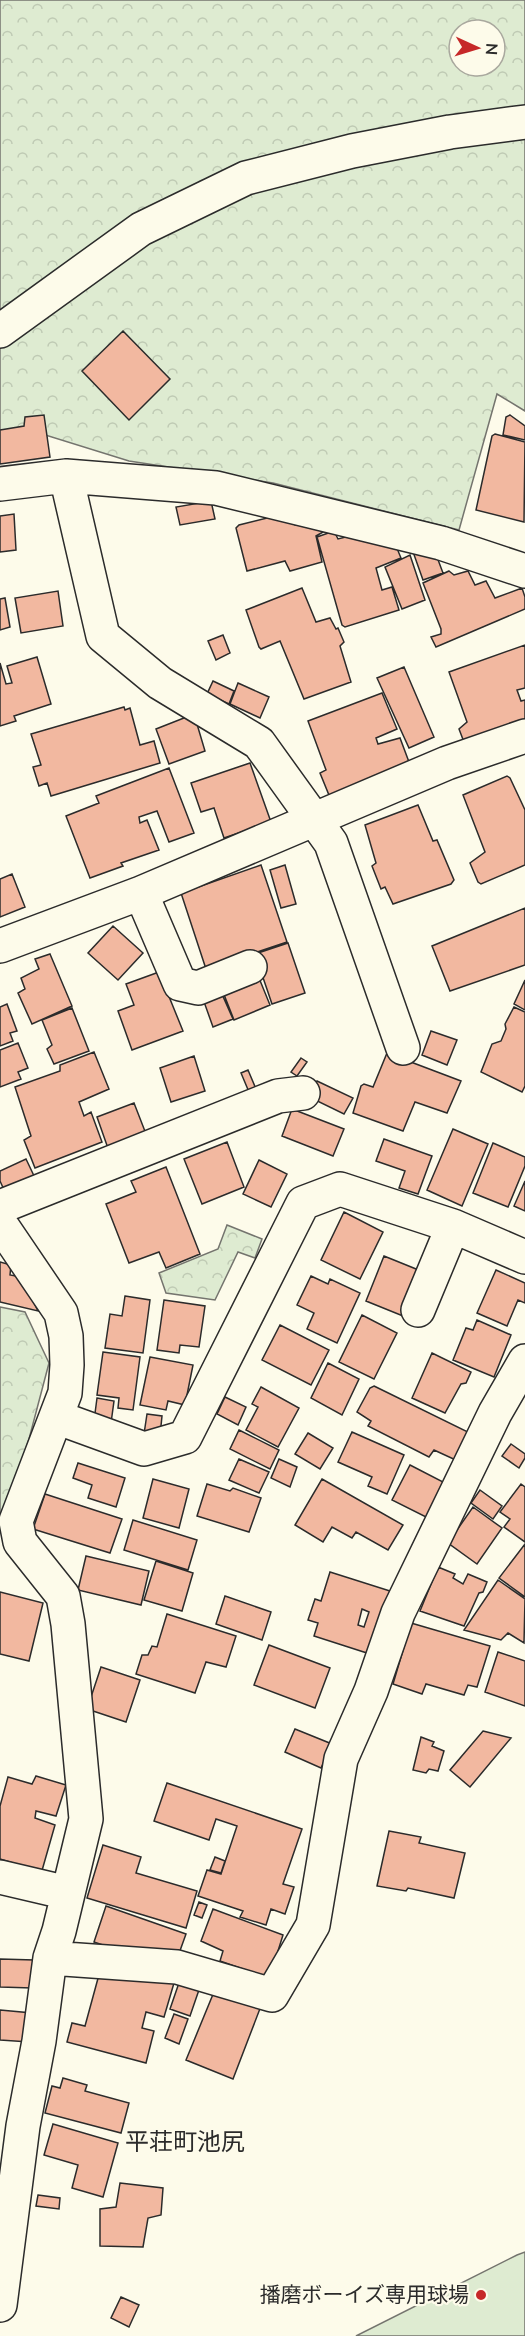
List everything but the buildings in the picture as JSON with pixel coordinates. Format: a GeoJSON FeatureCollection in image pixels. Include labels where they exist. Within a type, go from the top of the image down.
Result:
{"type":"FeatureCollection","features":[{"type":"Feature","properties":{"kind":"street"},"geometry":{"type":"LineString","coordinates":[[0,331],[141,229],[246,178],[351,151],[450,132],[525,122]]}},
{"type":"Feature","properties":{"kind":"street"},"geometry":{"type":"LineString","coordinates":[[0,484],[66,476],[216,488],[441,543],[525,571]]}},
{"type":"Feature","properties":{"kind":"street"},"geometry":{"type":"LineString","coordinates":[[66,476],[103,636],[160,683],[259,743],[315,819],[331,843],[402,1048]]}},
{"type":"Feature","properties":{"kind":"street"},"geometry":{"type":"LineString","coordinates":[[0,946],[141,893],[447,763],[525,736]]}},
{"type":"Feature","properties":{"kind":"street"},"geometry":{"type":"LineString","coordinates":[[141,893],[180,984],[198,988],[250,967]]}},
{"type":"Feature","properties":{"kind":"street"},"geometry":{"type":"LineString","coordinates":[[0,1207],[278,1096],[303,1093]]}},
{"type":"Feature","properties":{"kind":"street"},"geometry":{"type":"LineString","coordinates":[[56,1417],[144,1449],[185,1437],[303,1203],[340,1190],[453,1226],[525,1257]]}},
{"type":"Feature","properties":{"kind":"street"},"geometry":{"type":"LineString","coordinates":[[0,1223],[61,1313],[66,1335],[65,1393],[16,1521],[20,1542],[63,1596],[68,1624],[86,1819],[50,1958],[39,2041],[23,2126],[0,2305]]}},
{"type":"Feature","properties":{"kind":"street"},"geometry":{"type":"LineString","coordinates":[[418,1310],[453,1226]]}},
{"type":"Feature","properties":{"kind":"street"},"geometry":{"type":"LineString","coordinates":[[50,1958],[177,1967],[272,1995],[313,1924],[341,1760],[370,1692],[398,1613],[495,1413],[525,1361]]}},
{"type":"Feature","properties":{"kind":"street"},"geometry":{"type":"LineString","coordinates":[[0,1877],[68,1893]]}},
{"type":"Feature","properties":{"kind":"green space"},"geometry":{"type":"Polygon","coordinates":[[[0,0],[525,0],[525,411],[497,394],[459,530],[273,483],[129,461],[23,428],[0,437],[0,0]]]}},
{"type":"Feature","properties":{"kind":"green space"},"geometry":{"type":"Polygon","coordinates":[[[227,1225],[262,1239],[255,1258],[238,1252],[215,1300],[166,1293],[159,1273],[218,1249],[227,1225]]]}},
{"type":"Feature","properties":{"kind":"green space"},"geometry":{"type":"Polygon","coordinates":[[[0,1307],[25,1312],[49,1363],[29,1439],[0,1530],[0,1307]]]}},
{"type":"Feature","properties":{"kind":"green space","name":"播磨ボーイズ専用球場"},"geometry":{"type":"Polygon","coordinates":[[[525,2252],[525,2336],[356,2336],[517,2255],[525,2252]]]}},
{"type":"Feature","properties":{"kind":"place","name":"播磨ボーイズ専用球場"},"geometry":{"type":"Point","coordinates":[481,2295]}},
{"type":"Feature","properties":{"kind":"district","name":"平荘町池尻"},"geometry":{"type":"Point","coordinates":[185,2142]}}]}
